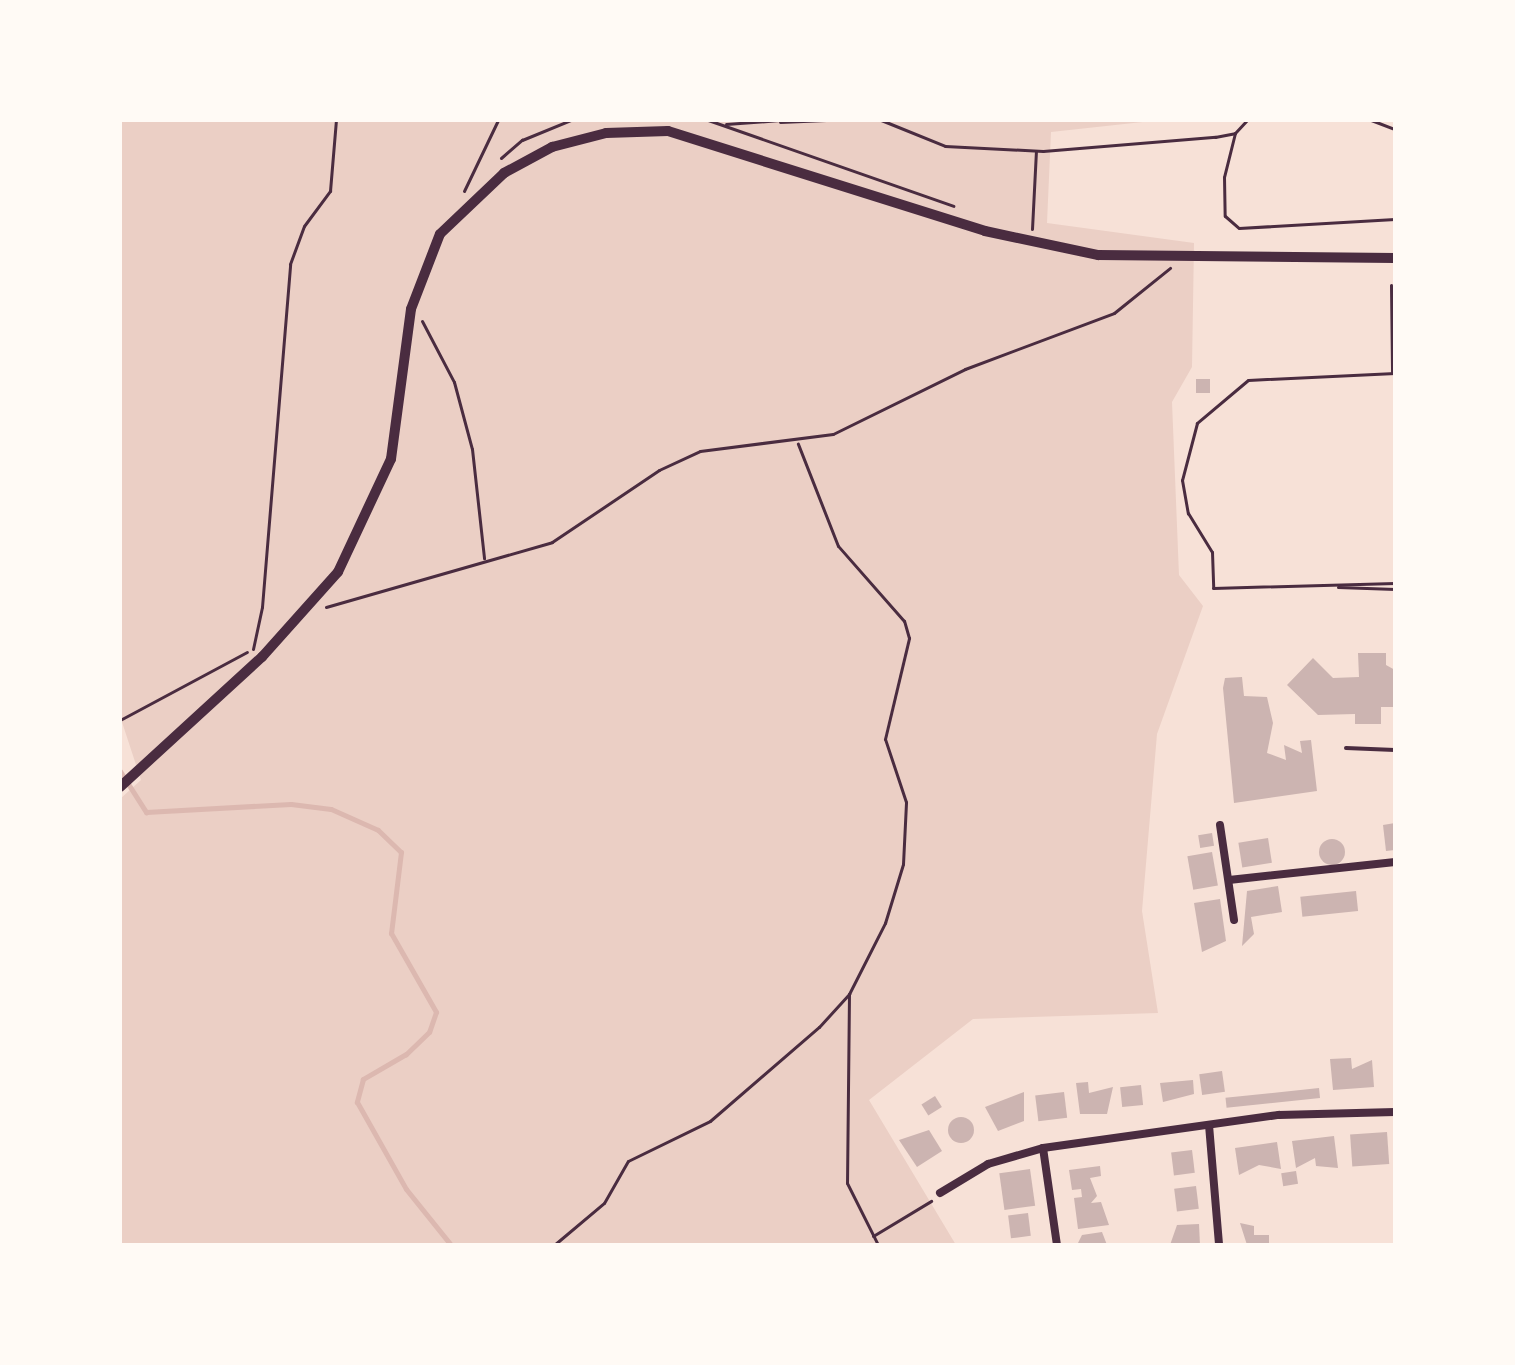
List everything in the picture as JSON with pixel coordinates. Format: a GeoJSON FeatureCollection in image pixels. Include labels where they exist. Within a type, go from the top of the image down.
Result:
{"type":"FeatureCollection","features":[{"type":"Feature","properties":{"kind":"street"},"geometry":{"type":"LineString","coordinates":[[120,787],[293,626],[357,542],[391,459],[411,309],[440,234],[504,173],[566,143],[634,130],[731,146],[1021,241],[1181,260],[1395,258]]}},
{"type":"Feature","properties":{"kind":"street"},"geometry":{"type":"LineString","coordinates":[[1220,825],[1234,920]]}},
{"type":"Feature","properties":{"kind":"street"},"geometry":{"type":"LineString","coordinates":[[1229,880],[1395,862]]}},
{"type":"Feature","properties":{"kind":"street"},"geometry":{"type":"LineString","coordinates":[[940,1193],[988,1164],[1043,1148],[1209,1125],[1395,1112]]}},
{"type":"Feature","properties":{"kind":"street"},"geometry":{"type":"LineString","coordinates":[[1209,1125],[1219,1245]]}},
{"type":"Feature","properties":{"kind":"street"},"geometry":{"type":"LineString","coordinates":[[1043,1148],[1057,1245]]}},
{"type":"Feature","properties":{"kind":"lane"},"geometry":{"type":"LineString","coordinates":[[1346,748],[1395,750]]}},
{"type":"Feature","properties":{"kind":"path"},"geometry":{"type":"LineString","coordinates":[[120,720],[253,649],[262,607],[290,264],[304,226],[330,191],[336,120]]}},
{"type":"Feature","properties":{"kind":"path"},"geometry":{"type":"LineString","coordinates":[[485,173],[464,191],[498,120]]}},
{"type":"Feature","properties":{"kind":"path"},"geometry":{"type":"LineString","coordinates":[[496,163],[522,140],[571,120]]}},
{"type":"Feature","properties":{"kind":"path"},"geometry":{"type":"LineString","coordinates":[[708,120],[962,210]]}},
{"type":"Feature","properties":{"kind":"path"},"geometry":{"type":"LineString","coordinates":[[723,124],[826,120]]}},
{"type":"Feature","properties":{"kind":"path"},"geometry":{"type":"LineString","coordinates":[[881,120],[945,146],[1036,151],[1235,133]]}},
{"type":"Feature","properties":{"kind":"path"},"geometry":{"type":"LineString","coordinates":[[1247,120],[1235,133],[1225,165],[1225,216],[1239,228],[1395,219]]}},
{"type":"Feature","properties":{"kind":"path"},"geometry":{"type":"LineString","coordinates":[[1371,120],[1395,129]]}},
{"type":"Feature","properties":{"kind":"path"},"geometry":{"type":"LineString","coordinates":[[1031,233],[1036,151]]}},
{"type":"Feature","properties":{"kind":"path"},"geometry":{"type":"LineString","coordinates":[[1018,228],[1044,236]]}},
{"type":"Feature","properties":{"kind":"path"},"geometry":{"type":"LineString","coordinates":[[327,607],[484,558],[552,542],[700,451],[798,444],[1114,313],[1181,260]]}},
{"type":"Feature","properties":{"kind":"path"},"geometry":{"type":"LineString","coordinates":[[1391,285],[1394,373],[1248,380],[1208,410],[1185,452],[1183,496],[1212,552],[1213,588],[1395,589]]}},
{"type":"Feature","properties":{"kind":"path"},"geometry":{"type":"LineString","coordinates":[[411,309],[454,382],[472,449],[484,558]]}},
{"type":"Feature","properties":{"kind":"path"},"geometry":{"type":"LineString","coordinates":[[554,1245],[604,1203],[628,1161],[710,1121],[849,994],[885,923],[903,864],[906,802],[885,739],[909,638],[904,621],[838,546],[798,444]]}},
{"type":"Feature","properties":{"kind":"path"},"geometry":{"type":"LineString","coordinates":[[1338,587],[1395,583]]}},
{"type":"Feature","properties":{"kind":"path"},"geometry":{"type":"LineString","coordinates":[[849,994],[847,1183],[878,1245]]}},
{"type":"Feature","properties":{"kind":"path"},"geometry":{"type":"LineString","coordinates":[[873,1236],[940,1193]]}},
{"type":"Feature","properties":{"kind":"shaded area"},"geometry":{"type":"Polygon","coordinates":[[[120,120],[1161,120],[1051,132],[1047,223],[1194,243],[1192,367],[1172,402],[1179,575],[1203,606],[1157,734],[1142,911],[1158,1013],[973,1019],[869,1100],[956,1245],[120,1245],[120,799],[141,780],[120,716],[120,120]]]}},
{"type":"Feature","properties":{"kind":"building"},"geometry":{"type":"Polygon","coordinates":[[[1196,379],[1210,379],[1210,393],[1196,393],[1196,379]]]}},
{"type":"Feature","properties":{"kind":"building"},"geometry":{"type":"Polygon","coordinates":[[[1358,653],[1386,653],[1386,665],[1395,670],[1395,707],[1381,707],[1381,724],[1355,724],[1355,714],[1318,715],[1287,685],[1313,658],[1333,678],[1359,677],[1358,653]]]}},
{"type":"Feature","properties":{"kind":"building"},"geometry":{"type":"Polygon","coordinates":[[[1242,677],[1244,696],[1267,697],[1273,723],[1267,753],[1286,760],[1284,745],[1302,753],[1300,741],[1311,740],[1317,791],[1234,803],[1223,688],[1225,678],[1242,677]]]}},
{"type":"Feature","properties":{"kind":"building"},"geometry":{"type":"Polygon","coordinates":[[[1395,823],[1395,850],[1386,851],[1383,825],[1395,823]]]}},
{"type":"Feature","properties":{"kind":"building"},"geometry":{"type":"Polygon","coordinates":[[[1212,833],[1214,846],[1200,848],[1198,835],[1212,833]]]}},
{"type":"Feature","properties":{"kind":"building"},"geometry":{"type":"Polygon","coordinates":[[[1268,838],[1272,863],[1242,867],[1238,843],[1268,838]]]}},
{"type":"Feature","properties":{"kind":"building"},"geometry":{"type":"Polygon","coordinates":[[[1332,839],[1341,843],[1345,852],[1341,861],[1332,865],[1323,861],[1319,852],[1323,843],[1332,839]]]}},
{"type":"Feature","properties":{"kind":"building"},"geometry":{"type":"Polygon","coordinates":[[[1212,852],[1218,885],[1193,890],[1187,856],[1212,852]]]}},
{"type":"Feature","properties":{"kind":"building"},"geometry":{"type":"Polygon","coordinates":[[[1278,886],[1282,912],[1251,917],[1254,934],[1242,946],[1247,891],[1278,886]]]}},
{"type":"Feature","properties":{"kind":"building"},"geometry":{"type":"Polygon","coordinates":[[[1356,891],[1358,911],[1302,917],[1300,897],[1356,891]]]}},
{"type":"Feature","properties":{"kind":"building"},"geometry":{"type":"Polygon","coordinates":[[[1220,899],[1226,941],[1202,952],[1194,903],[1220,899]]]}},
{"type":"Feature","properties":{"kind":"building"},"geometry":{"type":"Polygon","coordinates":[[[1351,1058],[1352,1069],[1372,1060],[1374,1087],[1333,1090],[1330,1059],[1351,1058]]]}},
{"type":"Feature","properties":{"kind":"building"},"geometry":{"type":"Polygon","coordinates":[[[1222,1071],[1225,1092],[1202,1095],[1199,1074],[1222,1071]]]}},
{"type":"Feature","properties":{"kind":"building"},"geometry":{"type":"Polygon","coordinates":[[[1193,1080],[1194,1094],[1163,1102],[1160,1083],[1193,1080]]]}},
{"type":"Feature","properties":{"kind":"building"},"geometry":{"type":"Polygon","coordinates":[[[1088,1082],[1089,1093],[1113,1087],[1107,1114],[1080,1114],[1076,1083],[1088,1082]]]}},
{"type":"Feature","properties":{"kind":"building"},"geometry":{"type":"Polygon","coordinates":[[[1141,1085],[1143,1105],[1122,1107],[1120,1087],[1141,1085]]]}},
{"type":"Feature","properties":{"kind":"building"},"geometry":{"type":"Polygon","coordinates":[[[1319,1088],[1320,1098],[1227,1108],[1226,1098],[1319,1088]]]}},
{"type":"Feature","properties":{"kind":"building"},"geometry":{"type":"Polygon","coordinates":[[[1024,1092],[1024,1121],[998,1131],[985,1107],[1024,1092]]]}},
{"type":"Feature","properties":{"kind":"building"},"geometry":{"type":"Polygon","coordinates":[[[1064,1092],[1067,1118],[1038,1121],[1035,1096],[1064,1092]]]}},
{"type":"Feature","properties":{"kind":"building"},"geometry":{"type":"Polygon","coordinates":[[[935,1096],[942,1107],[928,1116],[921,1104],[935,1096]]]}},
{"type":"Feature","properties":{"kind":"building"},"geometry":{"type":"Polygon","coordinates":[[[961,1117],[970,1121],[974,1130],[970,1139],[961,1143],[952,1139],[948,1130],[952,1121],[961,1117]]]}},
{"type":"Feature","properties":{"kind":"building"},"geometry":{"type":"Polygon","coordinates":[[[929,1130],[942,1151],[917,1167],[899,1140],[929,1130]]]}},
{"type":"Feature","properties":{"kind":"building"},"geometry":{"type":"Polygon","coordinates":[[[1387,1132],[1389,1164],[1352,1167],[1350,1135],[1387,1132]]]}},
{"type":"Feature","properties":{"kind":"building"},"geometry":{"type":"Polygon","coordinates":[[[1334,1136],[1338,1168],[1316,1166],[1315,1158],[1296,1168],[1292,1141],[1334,1136]]]}},
{"type":"Feature","properties":{"kind":"building"},"geometry":{"type":"Polygon","coordinates":[[[1277,1142],[1281,1169],[1259,1165],[1239,1175],[1235,1148],[1277,1142]]]}},
{"type":"Feature","properties":{"kind":"building"},"geometry":{"type":"Polygon","coordinates":[[[1192,1150],[1195,1173],[1174,1175],[1171,1153],[1192,1150]]]}},
{"type":"Feature","properties":{"kind":"building"},"geometry":{"type":"Polygon","coordinates":[[[1100,1166],[1101,1176],[1090,1178],[1097,1196],[1091,1203],[1101,1202],[1109,1225],[1078,1229],[1074,1198],[1082,1197],[1081,1189],[1072,1190],[1069,1170],[1100,1166]]]}},
{"type":"Feature","properties":{"kind":"building"},"geometry":{"type":"Polygon","coordinates":[[[1030,1169],[1035,1206],[1004,1210],[999,1173],[1030,1169]]]}},
{"type":"Feature","properties":{"kind":"building"},"geometry":{"type":"Polygon","coordinates":[[[1296,1171],[1298,1184],[1283,1186],[1281,1173],[1296,1171]]]}},
{"type":"Feature","properties":{"kind":"building"},"geometry":{"type":"Polygon","coordinates":[[[1196,1186],[1199,1209],[1177,1212],[1174,1189],[1196,1186]]]}},
{"type":"Feature","properties":{"kind":"building"},"geometry":{"type":"Polygon","coordinates":[[[1028,1213],[1031,1236],[1011,1238],[1008,1215],[1028,1213]]]}},
{"type":"Feature","properties":{"kind":"building"},"geometry":{"type":"Polygon","coordinates":[[[1240,1223],[1254,1226],[1254,1235],[1269,1235],[1269,1245],[1247,1245],[1240,1223]]]}},
{"type":"Feature","properties":{"kind":"building"},"geometry":{"type":"Polygon","coordinates":[[[1199,1224],[1200,1245],[1170,1245],[1177,1225],[1199,1224]]]}},
{"type":"Feature","properties":{"kind":"building"},"geometry":{"type":"Polygon","coordinates":[[[1102,1232],[1107,1245],[1077,1245],[1082,1235],[1102,1232]]]}},
{"type":"Feature","properties":{"kind":"waterway"},"geometry":{"type":"LineString","coordinates":[[120,771],[146,812],[291,804],[331,809],[378,830],[401,852],[391,933],[436,1012],[429,1032],[406,1054],[363,1079],[357,1102],[406,1189],[451,1245]]}}]}
